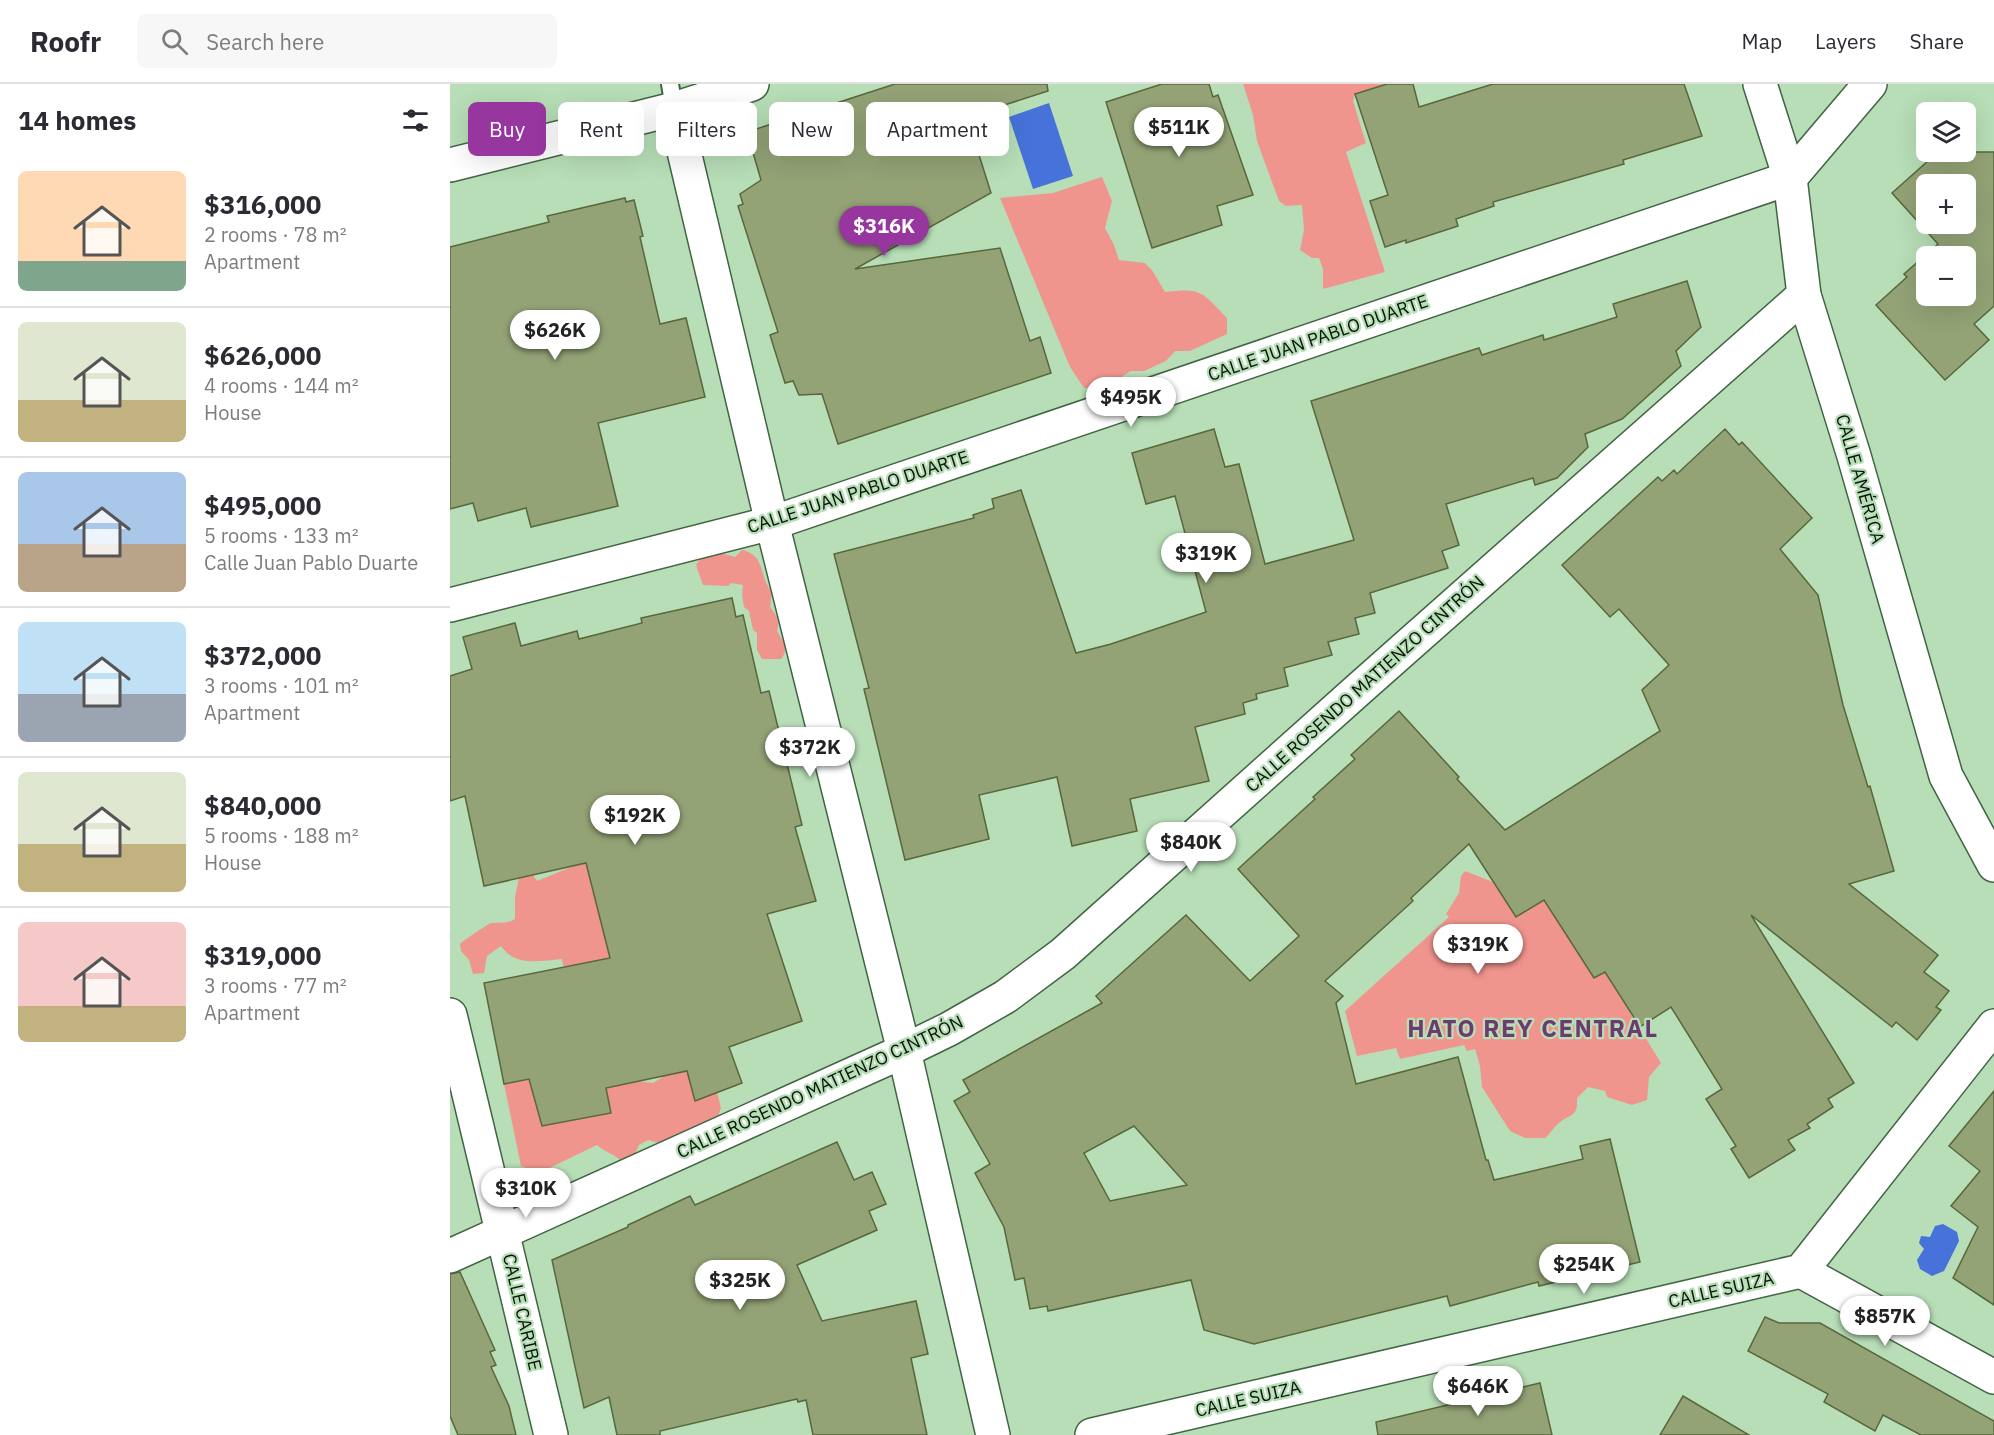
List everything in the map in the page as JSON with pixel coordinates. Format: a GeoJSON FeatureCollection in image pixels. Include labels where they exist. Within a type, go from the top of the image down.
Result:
{"type":"FeatureCollection","features":[{"type":"Feature","properties":{"kind":"street"},"geometry":{"type":"LineString","coordinates":[[450,165],[672,96],[752,84]]}},
{"type":"Feature","properties":{"kind":"street","name":"CALLE AMÉRICA"},"geometry":{"type":"LineString","coordinates":[[1760,84],[1790,178],[1804,295],[1854,456],[1946,776],[1994,865]]}},
{"type":"Feature","properties":{"kind":"street"},"geometry":{"type":"LineString","coordinates":[[1790,178],[1870,84]]}},
{"type":"Feature","properties":{"kind":"street"},"geometry":{"type":"LineString","coordinates":[[672,96],[772,523],[904,1051],[993,1435]]}},
{"type":"Feature","properties":{"kind":"street","name":"CALLE JUAN PABLO DUARTE"},"geometry":{"type":"LineString","coordinates":[[450,605],[772,523],[1790,178]]}},
{"type":"Feature","properties":{"kind":"street","name":"CALLE ROSENDO MATIENZO CINTRÓN"},"geometry":{"type":"LineString","coordinates":[[450,1256],[904,1051],[1005,997],[1063,954],[1804,295]]}},
{"type":"Feature","properties":{"kind":"street","name":"CALLE CARIBE"},"geometry":{"type":"LineString","coordinates":[[450,1015],[551,1435]]}},
{"type":"Feature","properties":{"kind":"street"},"geometry":{"type":"LineString","coordinates":[[1994,1026],[1801,1271],[1994,1377]]}},
{"type":"Feature","properties":{"kind":"street","name":"CALLE SUIZA"},"geometry":{"type":"LineString","coordinates":[[1092,1435],[1801,1271]]}},
{"type":"Feature","properties":{"kind":"shaded area"},"geometry":{"type":"Polygon","coordinates":[[[1243,84],[1387,84],[1355,94],[1353,101],[1366,143],[1346,152],[1385,272],[1323,289],[1323,269],[1319,258],[1312,258],[1300,250],[1304,230],[1302,205],[1286,206],[1279,201],[1257,141],[1253,115],[1243,84]]]}},
{"type":"Feature","properties":{"kind":"shaded area"},"geometry":{"type":"Polygon","coordinates":[[[1102,177],[1112,201],[1105,228],[1119,260],[1145,263],[1165,292],[1187,290],[1207,297],[1227,318],[1227,334],[1190,351],[1175,351],[1166,361],[1144,371],[1131,371],[1105,387],[1084,388],[1070,367],[1000,198],[1053,193],[1102,177]]]}},
{"type":"Feature","properties":{"kind":"shaded area"},"geometry":{"type":"Polygon","coordinates":[[[742,550],[750,553],[759,562],[772,592],[770,607],[777,618],[777,631],[785,648],[781,659],[762,659],[757,650],[757,633],[753,630],[749,611],[744,607],[743,585],[731,583],[728,586],[703,585],[696,565],[700,559],[714,552],[735,557],[742,550]]]}},
{"type":"Feature","properties":{"kind":"shaded area"},"geometry":{"type":"Polygon","coordinates":[[[584,851],[611,959],[568,971],[562,959],[521,960],[507,953],[501,946],[487,956],[484,973],[473,974],[469,960],[461,951],[460,944],[491,923],[515,919],[515,897],[519,878],[533,875],[537,881],[571,867],[569,855],[584,851]]]}},
{"type":"Feature","properties":{"kind":"shaded area"},"geometry":{"type":"Polygon","coordinates":[[[1465,871],[1493,882],[1516,917],[1544,900],[1594,978],[1605,972],[1661,1063],[1649,1077],[1647,1100],[1632,1105],[1607,1097],[1605,1091],[1588,1087],[1577,1098],[1574,1113],[1558,1124],[1545,1138],[1525,1138],[1510,1131],[1482,1087],[1480,1066],[1475,1049],[1467,1051],[1464,1045],[1400,1059],[1396,1048],[1357,1056],[1345,1011],[1449,917],[1446,914],[1459,893],[1461,876],[1465,871]]]}},
{"type":"Feature","properties":{"kind":"shaded area"},"geometry":{"type":"Polygon","coordinates":[[[682,1052],[695,1101],[717,1092],[721,1108],[717,1119],[674,1147],[648,1140],[639,1145],[633,1158],[620,1160],[597,1145],[539,1173],[521,1166],[504,1084],[529,1079],[542,1126],[610,1112],[606,1088],[637,1081],[653,1083],[661,1078],[682,1052]]]}},
{"type":"Feature","properties":{"kind":"water"},"geometry":{"type":"Polygon","coordinates":[[[1049,103],[1073,176],[1033,189],[1009,117],[1049,103]]]}},
{"type":"Feature","properties":{"kind":"water"},"geometry":{"type":"Polygon","coordinates":[[[1943,1224],[1957,1232],[1959,1241],[1944,1271],[1932,1276],[1920,1269],[1917,1260],[1924,1249],[1919,1243],[1921,1236],[1930,1237],[1935,1226],[1943,1224]]]}},
{"type":"Feature","properties":{"kind":"building"},"geometry":{"type":"Polygon","coordinates":[[[895,84],[1047,84],[1048,91],[1009,104],[866,102],[866,156],[979,156],[991,193],[855,269],[1000,248],[1030,341],[1040,337],[1051,373],[838,444],[822,394],[799,395],[793,381],[785,383],[770,335],[778,332],[738,206],[743,204],[740,194],[761,180],[754,156],[757,156],[757,129],[769,125],[769,156],[854,156],[854,102],[840,102],[895,84]]]}},
{"type":"Feature","properties":{"kind":"building"},"geometry":{"type":"Polygon","coordinates":[[[1162,84],[1209,84],[1213,97],[1218,95],[1253,195],[1217,206],[1222,225],[1152,248],[1106,102],[1162,84]]]}},
{"type":"Feature","properties":{"kind":"building"},"geometry":{"type":"Polygon","coordinates":[[[1387,84],[1413,84],[1419,107],[1493,84],[1684,84],[1702,136],[1623,160],[1624,164],[1493,202],[1494,206],[1456,219],[1458,226],[1406,243],[1406,240],[1385,247],[1370,201],[1388,195],[1355,94],[1387,84]]]}},
{"type":"Feature","properties":{"kind":"building"},"geometry":{"type":"Polygon","coordinates":[[[1976,152],[1994,152],[1994,306],[1974,324],[1989,340],[1945,380],[1876,305],[1907,277],[1904,274],[1916,263],[1916,306],[1976,306],[1976,246],[1936,246],[1938,244],[1929,234],[1976,234],[1976,174],[1916,174],[1916,220],[1892,193],[1927,162],[1976,162],[1976,152]]]}},
{"type":"Feature","properties":{"kind":"building"},"geometry":{"type":"Polygon","coordinates":[[[625,198],[626,202],[634,200],[660,324],[686,318],[705,397],[598,423],[618,506],[531,527],[526,508],[478,521],[473,503],[450,509],[450,247],[549,222],[547,216],[625,198]]]}},
{"type":"Feature","properties":{"kind":"building"},"geometry":{"type":"Polygon","coordinates":[[[1687,281],[1701,327],[1676,351],[1681,366],[1622,419],[1585,434],[1588,447],[1557,478],[1535,485],[1533,478],[1446,504],[1459,545],[1442,551],[1448,568],[1370,593],[1375,613],[1355,618],[1359,634],[1328,642],[1332,655],[1284,668],[1288,686],[1256,694],[1257,699],[1243,703],[1245,714],[1195,727],[1209,781],[1130,799],[1137,831],[1072,846],[1057,777],[979,795],[989,839],[905,860],[864,689],[869,688],[834,554],[974,518],[973,515],[994,508],[992,499],[1021,490],[1076,653],[1111,644],[1206,612],[1175,496],[1146,504],[1132,453],[1214,429],[1225,467],[1239,464],[1265,564],[1354,540],[1311,401],[1479,348],[1482,355],[1543,335],[1544,340],[1617,317],[1613,304],[1687,281]]]}},
{"type":"Feature","properties":{"kind":"building"},"geometry":{"type":"Polygon","coordinates":[[[1725,429],[1739,445],[1742,442],[1812,518],[1780,549],[1818,595],[1843,705],[1868,787],[1870,786],[1894,871],[1849,884],[1938,955],[1924,972],[1949,991],[1936,1007],[1941,1010],[1917,1040],[1896,1022],[1892,1027],[1751,915],[1854,1083],[1828,1099],[1833,1107],[1807,1124],[1810,1128],[1788,1140],[1795,1150],[1749,1178],[1731,1149],[1736,1146],[1706,1099],[1722,1089],[1671,1007],[1640,1027],[1605,972],[1594,978],[1544,900],[1516,917],[1469,844],[1411,898],[1413,901],[1325,981],[1343,996],[1336,1003],[1356,1084],[1458,1057],[1486,1160],[1488,1160],[1494,1180],[1583,1159],[1580,1146],[1610,1139],[1640,1262],[1539,1286],[1538,1282],[1450,1306],[1447,1296],[1254,1344],[1204,1330],[1191,1280],[1048,1311],[1047,1306],[1030,1309],[1024,1278],[1015,1280],[1004,1227],[975,1173],[990,1164],[954,1101],[970,1092],[963,1080],[1102,1003],[1096,996],[1186,915],[1250,981],[1299,936],[1238,869],[1315,799],[1313,797],[1355,759],[1351,755],[1399,711],[1459,777],[1457,779],[1505,830],[1660,731],[1642,690],[1669,665],[1619,609],[1610,617],[1562,565],[1658,477],[1662,481],[1674,470],[1677,474],[1725,429]],[[1134,1126],[1084,1153],[1110,1201],[1187,1185],[1134,1126]]]}},
{"type":"Feature","properties":{"kind":"building"},"geometry":{"type":"Polygon","coordinates":[[[732,598],[736,617],[743,615],[761,693],[769,691],[802,825],[795,827],[816,901],[767,914],[802,1021],[729,1047],[742,1083],[695,1101],[687,1071],[606,1088],[611,1113],[542,1126],[529,1079],[504,1084],[484,983],[610,958],[586,863],[484,886],[465,796],[450,801],[450,676],[472,669],[463,637],[515,623],[521,646],[577,631],[579,639],[642,623],[641,618],[732,598]]]}},
{"type":"Feature","properties":{"kind":"building"},"geometry":{"type":"Polygon","coordinates":[[[1994,1091],[1994,1305],[1953,1278],[1978,1227],[1951,1206],[1980,1171],[1949,1146],[1994,1091]]]}},
{"type":"Feature","properties":{"kind":"building"},"geometry":{"type":"Polygon","coordinates":[[[837,1142],[854,1180],[872,1172],[886,1204],[869,1211],[877,1230],[797,1265],[822,1321],[916,1301],[928,1354],[911,1358],[927,1435],[813,1435],[806,1400],[798,1402],[797,1399],[660,1431],[660,1435],[617,1435],[609,1397],[584,1408],[552,1260],[628,1227],[690,1196],[695,1205],[837,1142]]]}},
{"type":"Feature","properties":{"kind":"building"},"geometry":{"type":"Polygon","coordinates":[[[460,1272],[495,1350],[490,1352],[496,1365],[491,1367],[509,1406],[516,1435],[458,1435],[450,1416],[450,1274],[460,1272]]]}},
{"type":"Feature","properties":{"kind":"building"},"geometry":{"type":"Polygon","coordinates":[[[1765,1317],[1779,1323],[1820,1323],[1994,1421],[1994,1435],[1921,1435],[1883,1415],[1875,1431],[1824,1402],[1828,1394],[1748,1351],[1765,1317]]]}},
{"type":"Feature","properties":{"kind":"building"},"geometry":{"type":"Polygon","coordinates":[[[1540,1383],[1552,1435],[1378,1435],[1376,1422],[1540,1383]]]}},
{"type":"Feature","properties":{"kind":"building"},"geometry":{"type":"Polygon","coordinates":[[[1683,1396],[1749,1435],[1660,1435],[1683,1396]]]}},
{"type":"Feature","properties":{"kind":"district","name":"HATO REY CENTRAL"},"geometry":{"type":"Point","coordinates":[1533,1029]}}]}
